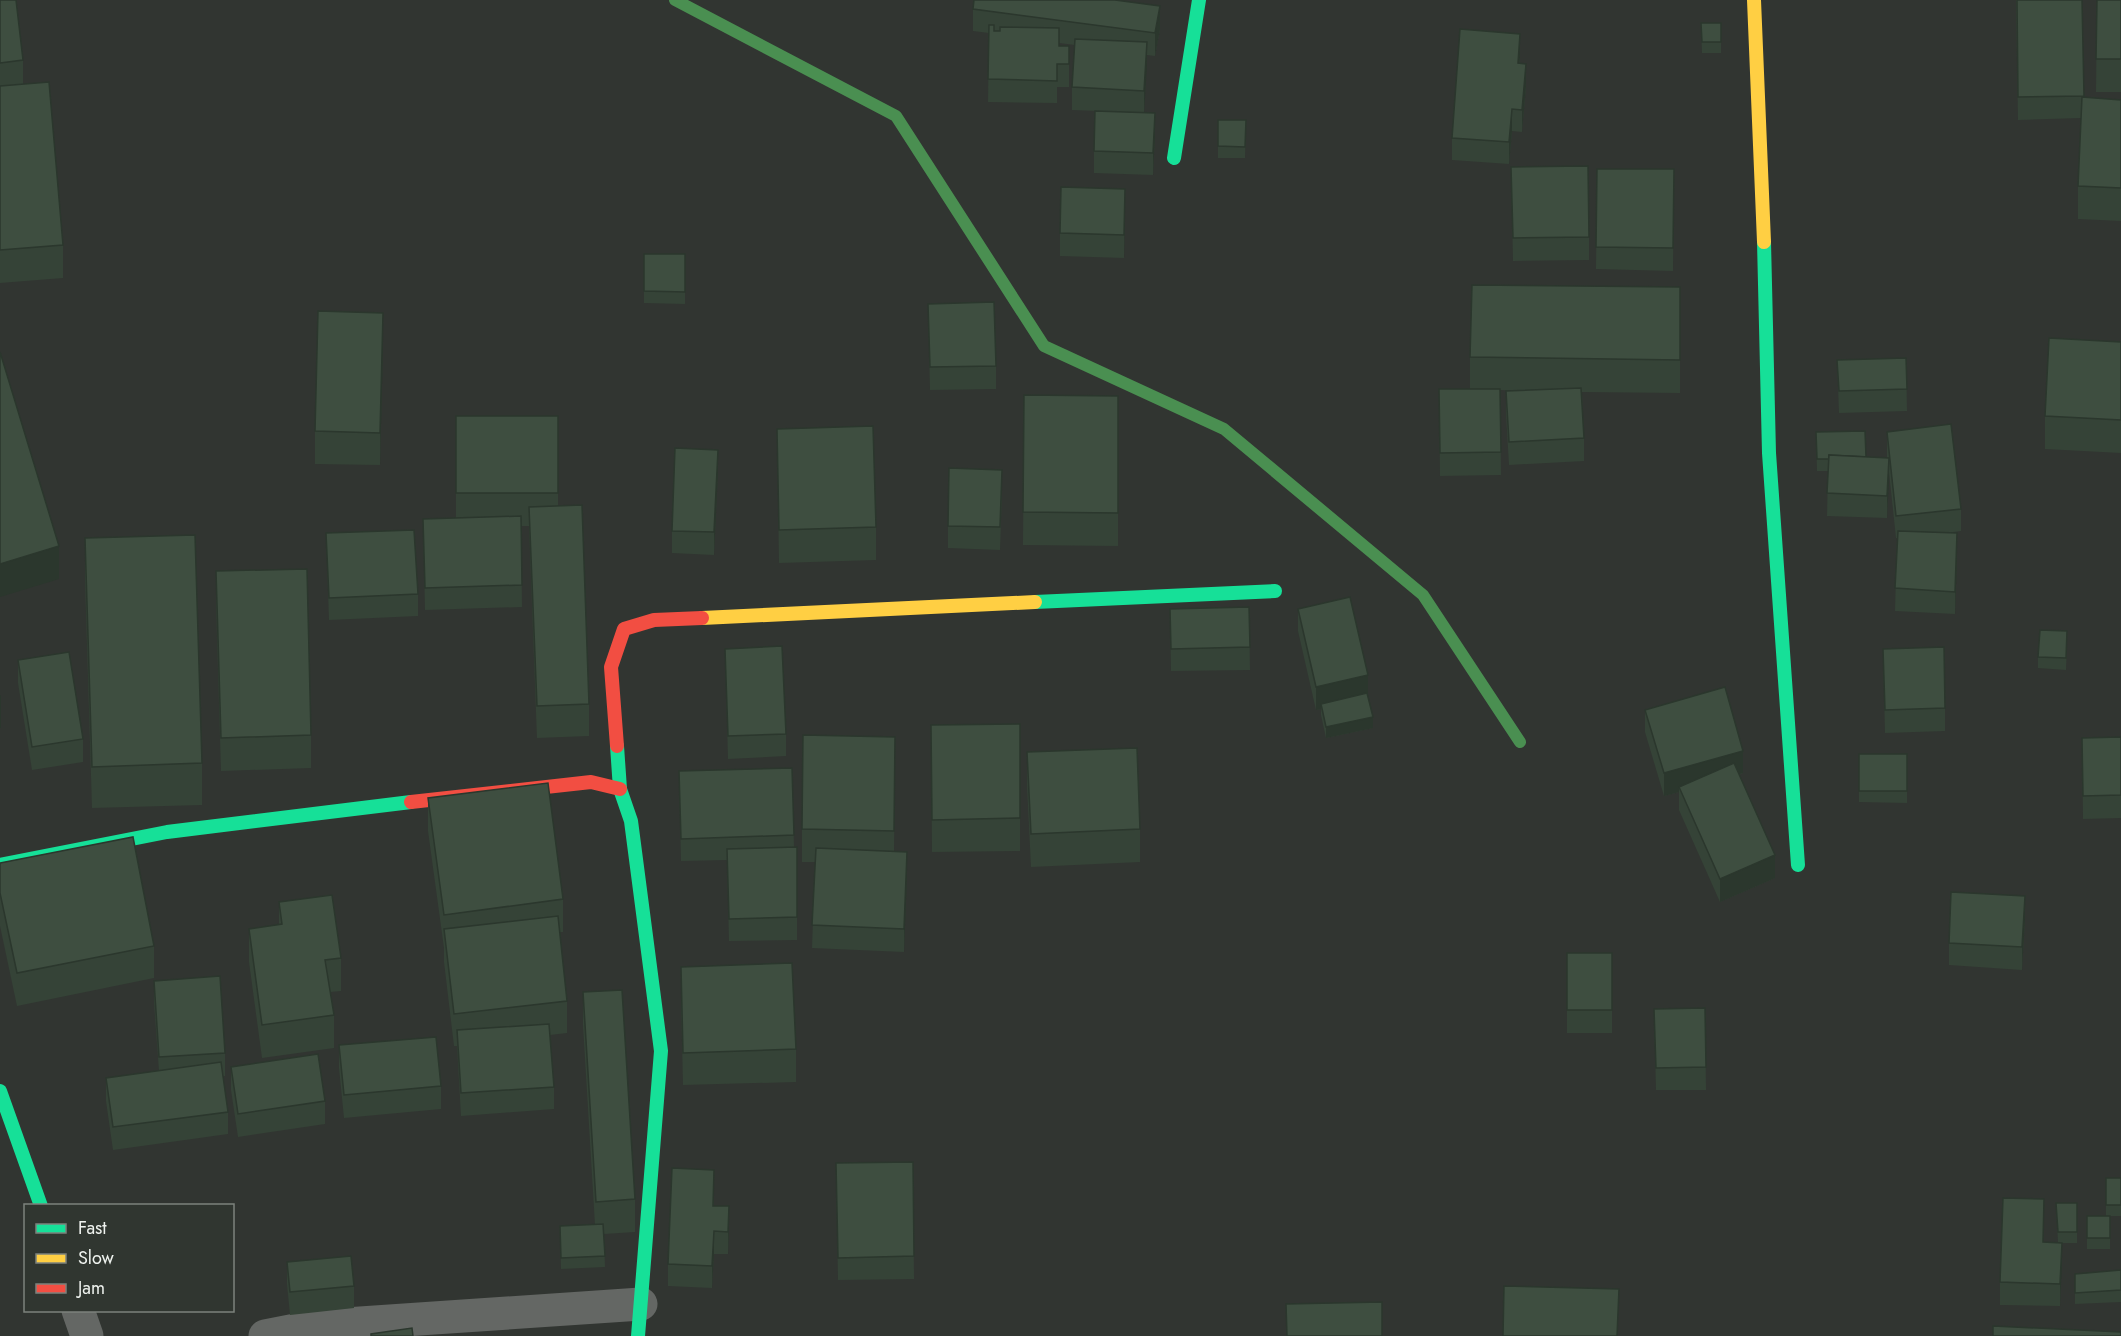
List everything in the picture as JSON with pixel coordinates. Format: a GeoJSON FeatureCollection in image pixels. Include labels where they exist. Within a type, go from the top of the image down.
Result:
{"type":"FeatureCollection","features":[{"type":"Feature","properties":{"kind":"street"},"geometry":{"type":"LineString","coordinates":[[1174,158],[1199,0]]}},
{"type":"Feature","properties":{"kind":"street"},"geometry":{"type":"LineString","coordinates":[[1754,0],[1768,354],[1769,453],[1798,865]]}},
{"type":"Feature","properties":{"kind":"street"},"geometry":{"type":"LineString","coordinates":[[638,1336],[661,1051],[631,821],[620,789],[611,667],[624,629],[654,621],[1275,591]]}},
{"type":"Feature","properties":{"kind":"street"},"geometry":{"type":"LineString","coordinates":[[0,865],[167,832],[417,801],[591,782],[620,789]]}},
{"type":"Feature","properties":{"kind":"street"},"geometry":{"type":"LineString","coordinates":[[0,1091],[40,1204]]}},
{"type":"Feature","properties":{"kind":"street"},"geometry":{"type":"LineString","coordinates":[[265,1336],[316,1326],[641,1304]]}},
{"type":"Feature","properties":{"kind":"street"},"geometry":{"type":"LineString","coordinates":[[78,1312],[87,1336]]}},
{"type":"Feature","properties":{"kind":"building"},"geometry":{"type":"Polygon","coordinates":[[[0,0],[16,0],[23,60],[0,63],[0,0]]]}},
{"type":"Feature","properties":{"kind":"building"},"geometry":{"type":"Polygon","coordinates":[[[974,0],[1115,0],[1160,6],[1155,33],[973,9],[974,0]]]}},
{"type":"Feature","properties":{"kind":"building"},"geometry":{"type":"Polygon","coordinates":[[[2017,0],[2082,0],[2084,96],[2018,97],[2017,0]]]}},
{"type":"Feature","properties":{"kind":"building"},"geometry":{"type":"Polygon","coordinates":[[[2097,0],[2121,0],[2121,59],[2096,59],[2097,0]]]}},
{"type":"Feature","properties":{"kind":"building"},"geometry":{"type":"Polygon","coordinates":[[[1701,23],[1721,23],[1721,42],[1702,42],[1701,23]]]}},
{"type":"Feature","properties":{"kind":"building"},"geometry":{"type":"Polygon","coordinates":[[[989,25],[994,25],[994,31],[1000,31],[1000,27],[1059,28],[1059,46],[1069,46],[1069,64],[1057,64],[1057,81],[988,79],[989,25]]]}},
{"type":"Feature","properties":{"kind":"building"},"geometry":{"type":"Polygon","coordinates":[[[1460,29],[1520,34],[1518,63],[1526,64],[1522,110],[1512,109],[1509,142],[1452,138],[1460,29]]]}},
{"type":"Feature","properties":{"kind":"building"},"geometry":{"type":"Polygon","coordinates":[[[1075,39],[1147,42],[1144,91],[1072,87],[1075,39]]]}},
{"type":"Feature","properties":{"kind":"building"},"geometry":{"type":"Polygon","coordinates":[[[49,82],[63,245],[0,250],[0,86],[49,82]]]}},
{"type":"Feature","properties":{"kind":"building"},"geometry":{"type":"Polygon","coordinates":[[[2082,97],[2121,100],[2121,188],[2078,186],[2082,97]]]}},
{"type":"Feature","properties":{"kind":"building"},"geometry":{"type":"Polygon","coordinates":[[[1095,111],[1155,113],[1153,153],[1094,151],[1095,111]]]}},
{"type":"Feature","properties":{"kind":"building"},"geometry":{"type":"Polygon","coordinates":[[[1218,120],[1246,120],[1245,147],[1218,146],[1218,120]]]}},
{"type":"Feature","properties":{"kind":"building"},"geometry":{"type":"Polygon","coordinates":[[[1588,166],[1589,237],[1513,238],[1511,167],[1588,166]]]}},
{"type":"Feature","properties":{"kind":"building"},"geometry":{"type":"Polygon","coordinates":[[[1597,169],[1674,169],[1673,248],[1596,247],[1597,169]]]}},
{"type":"Feature","properties":{"kind":"building"},"geometry":{"type":"Polygon","coordinates":[[[1061,187],[1125,189],[1124,235],[1060,233],[1061,187]]]}},
{"type":"Feature","properties":{"kind":"building"},"geometry":{"type":"Polygon","coordinates":[[[644,254],[685,254],[685,292],[644,291],[644,254]]]}},
{"type":"Feature","properties":{"kind":"building"},"geometry":{"type":"Polygon","coordinates":[[[1472,285],[1680,287],[1680,360],[1470,357],[1472,285]]]}},
{"type":"Feature","properties":{"kind":"building"},"geometry":{"type":"Polygon","coordinates":[[[994,302],[996,366],[930,367],[928,304],[994,302]]]}},
{"type":"Feature","properties":{"kind":"building"},"geometry":{"type":"Polygon","coordinates":[[[318,311],[383,313],[380,433],[315,431],[318,311]]]}},
{"type":"Feature","properties":{"kind":"building"},"geometry":{"type":"Polygon","coordinates":[[[2049,338],[2121,342],[2121,420],[2045,416],[2049,338]]]}},
{"type":"Feature","properties":{"kind":"building"},"geometry":{"type":"Polygon","coordinates":[[[0,352],[59,546],[0,564],[0,352]]]}},
{"type":"Feature","properties":{"kind":"building"},"geometry":{"type":"Polygon","coordinates":[[[1906,358],[1907,389],[1839,391],[1837,360],[1906,358]]]}},
{"type":"Feature","properties":{"kind":"building"},"geometry":{"type":"Polygon","coordinates":[[[1581,388],[1584,438],[1509,442],[1506,391],[1581,388]]]}},
{"type":"Feature","properties":{"kind":"building"},"geometry":{"type":"Polygon","coordinates":[[[1439,389],[1500,389],[1501,452],[1440,453],[1439,389]]]}},
{"type":"Feature","properties":{"kind":"building"},"geometry":{"type":"Polygon","coordinates":[[[1024,395],[1118,396],[1118,513],[1023,512],[1024,395]]]}},
{"type":"Feature","properties":{"kind":"building"},"geometry":{"type":"Polygon","coordinates":[[[456,416],[558,416],[558,493],[456,493],[456,416]]]}},
{"type":"Feature","properties":{"kind":"building"},"geometry":{"type":"Polygon","coordinates":[[[1951,424],[1961,509],[1896,516],[1887,432],[1951,424]]]}},
{"type":"Feature","properties":{"kind":"building"},"geometry":{"type":"Polygon","coordinates":[[[873,426],[876,527],[779,530],[777,429],[873,426]]]}},
{"type":"Feature","properties":{"kind":"building"},"geometry":{"type":"Polygon","coordinates":[[[1865,431],[1866,457],[1829,455],[1829,459],[1817,459],[1816,432],[1865,431]]]}},
{"type":"Feature","properties":{"kind":"building"},"geometry":{"type":"Polygon","coordinates":[[[675,448],[718,450],[714,532],[672,531],[675,448]]]}},
{"type":"Feature","properties":{"kind":"building"},"geometry":{"type":"Polygon","coordinates":[[[1829,455],[1889,458],[1887,496],[1827,493],[1829,455]]]}},
{"type":"Feature","properties":{"kind":"building"},"geometry":{"type":"Polygon","coordinates":[[[949,468],[1002,470],[1000,527],[948,526],[949,468]]]}},
{"type":"Feature","properties":{"kind":"building"},"geometry":{"type":"Polygon","coordinates":[[[582,505],[589,704],[537,706],[529,507],[582,505]]]}},
{"type":"Feature","properties":{"kind":"building"},"geometry":{"type":"Polygon","coordinates":[[[521,516],[522,585],[425,588],[423,519],[521,516]]]}},
{"type":"Feature","properties":{"kind":"building"},"geometry":{"type":"Polygon","coordinates":[[[414,530],[418,594],[329,598],[326,533],[414,530]]]}},
{"type":"Feature","properties":{"kind":"building"},"geometry":{"type":"Polygon","coordinates":[[[1898,531],[1957,533],[1955,592],[1895,588],[1898,531]]]}},
{"type":"Feature","properties":{"kind":"building"},"geometry":{"type":"Polygon","coordinates":[[[195,535],[202,763],[92,767],[85,538],[195,535]]]}},
{"type":"Feature","properties":{"kind":"building"},"geometry":{"type":"Polygon","coordinates":[[[307,569],[311,735],[221,738],[216,571],[307,569]]]}},
{"type":"Feature","properties":{"kind":"building"},"geometry":{"type":"Polygon","coordinates":[[[1350,597],[1368,675],[1316,687],[1298,609],[1350,597]]]}},
{"type":"Feature","properties":{"kind":"building"},"geometry":{"type":"Polygon","coordinates":[[[1249,607],[1250,647],[1171,649],[1170,609],[1249,607]]]}},
{"type":"Feature","properties":{"kind":"building"},"geometry":{"type":"Polygon","coordinates":[[[2040,630],[2067,631],[2066,658],[2038,657],[2040,630]]]}},
{"type":"Feature","properties":{"kind":"building"},"geometry":{"type":"Polygon","coordinates":[[[782,646],[786,734],[728,736],[725,649],[782,646]]]}},
{"type":"Feature","properties":{"kind":"building"},"geometry":{"type":"Polygon","coordinates":[[[1944,647],[1945,708],[1885,710],[1883,649],[1944,647]]]}},
{"type":"Feature","properties":{"kind":"building"},"geometry":{"type":"Polygon","coordinates":[[[69,652],[83,739],[32,747],[18,660],[69,652]]]}},
{"type":"Feature","properties":{"kind":"building"},"geometry":{"type":"Polygon","coordinates":[[[1725,687],[1743,751],[1664,773],[1645,710],[1725,687]]]}},
{"type":"Feature","properties":{"kind":"building"},"geometry":{"type":"Polygon","coordinates":[[[1367,693],[1373,717],[1326,727],[1321,704],[1367,693]]]}},
{"type":"Feature","properties":{"kind":"building"},"geometry":{"type":"Polygon","coordinates":[[[1020,724],[1020,818],[932,820],[931,725],[1020,724]]]}},
{"type":"Feature","properties":{"kind":"building"},"geometry":{"type":"Polygon","coordinates":[[[803,735],[895,737],[894,831],[802,829],[803,735]]]}},
{"type":"Feature","properties":{"kind":"building"},"geometry":{"type":"Polygon","coordinates":[[[2121,737],[2121,795],[2083,796],[2082,738],[2121,737]]]}},
{"type":"Feature","properties":{"kind":"building"},"geometry":{"type":"Polygon","coordinates":[[[1137,748],[1140,829],[1031,834],[1027,752],[1137,748]]]}},
{"type":"Feature","properties":{"kind":"building"},"geometry":{"type":"Polygon","coordinates":[[[1859,754],[1907,754],[1907,791],[1859,791],[1859,754]]]}},
{"type":"Feature","properties":{"kind":"building"},"geometry":{"type":"Polygon","coordinates":[[[1734,763],[1775,855],[1720,879],[1679,787],[1734,763]]]}},
{"type":"Feature","properties":{"kind":"building"},"geometry":{"type":"Polygon","coordinates":[[[792,768],[794,835],[681,839],[679,771],[792,768]]]}},
{"type":"Feature","properties":{"kind":"building"},"geometry":{"type":"Polygon","coordinates":[[[548,783],[563,899],[444,915],[428,798],[548,783]]]}},
{"type":"Feature","properties":{"kind":"building"},"geometry":{"type":"Polygon","coordinates":[[[133,837],[154,946],[17,973],[0,893],[0,863],[133,837]]]}},
{"type":"Feature","properties":{"kind":"building"},"geometry":{"type":"Polygon","coordinates":[[[797,847],[797,917],[729,919],[727,849],[797,847]]]}},
{"type":"Feature","properties":{"kind":"building"},"geometry":{"type":"Polygon","coordinates":[[[816,848],[907,852],[904,929],[812,925],[816,848]]]}},
{"type":"Feature","properties":{"kind":"building"},"geometry":{"type":"Polygon","coordinates":[[[1951,892],[2025,896],[2022,947],[1949,943],[1951,892]]]}},
{"type":"Feature","properties":{"kind":"building"},"geometry":{"type":"Polygon","coordinates":[[[332,895],[341,958],[325,960],[334,1015],[262,1025],[249,929],[282,924],[279,902],[332,895]]]}},
{"type":"Feature","properties":{"kind":"building"},"geometry":{"type":"Polygon","coordinates":[[[558,916],[567,1001],[454,1014],[444,929],[558,916]]]}},
{"type":"Feature","properties":{"kind":"building"},"geometry":{"type":"Polygon","coordinates":[[[1567,953],[1612,953],[1612,1010],[1567,1010],[1567,953]]]}},
{"type":"Feature","properties":{"kind":"building"},"geometry":{"type":"Polygon","coordinates":[[[792,963],[796,1049],[683,1053],[681,967],[792,963]]]}},
{"type":"Feature","properties":{"kind":"building"},"geometry":{"type":"Polygon","coordinates":[[[220,976],[225,1053],[159,1057],[154,981],[220,976]]]}},
{"type":"Feature","properties":{"kind":"building"},"geometry":{"type":"Polygon","coordinates":[[[622,990],[635,1199],[596,1202],[583,992],[622,990]]]}},
{"type":"Feature","properties":{"kind":"building"},"geometry":{"type":"Polygon","coordinates":[[[1705,1008],[1706,1067],[1656,1068],[1654,1009],[1705,1008]]]}},
{"type":"Feature","properties":{"kind":"building"},"geometry":{"type":"Polygon","coordinates":[[[549,1024],[554,1087],[461,1093],[457,1030],[549,1024]]]}},
{"type":"Feature","properties":{"kind":"building"},"geometry":{"type":"Polygon","coordinates":[[[436,1037],[441,1086],[344,1095],[339,1045],[436,1037]]]}},
{"type":"Feature","properties":{"kind":"building"},"geometry":{"type":"Polygon","coordinates":[[[318,1054],[325,1101],[238,1114],[231,1067],[318,1054]]]}},
{"type":"Feature","properties":{"kind":"building"},"geometry":{"type":"Polygon","coordinates":[[[221,1062],[228,1112],[113,1127],[106,1078],[221,1062]]]}},
{"type":"Feature","properties":{"kind":"building"},"geometry":{"type":"Polygon","coordinates":[[[913,1162],[914,1256],[838,1258],[836,1163],[913,1162]]]}},
{"type":"Feature","properties":{"kind":"building"},"geometry":{"type":"Polygon","coordinates":[[[672,1168],[714,1170],[713,1206],[729,1206],[728,1232],[714,1231],[712,1266],[668,1264],[672,1168]]]}},
{"type":"Feature","properties":{"kind":"building"},"geometry":{"type":"Polygon","coordinates":[[[2106,1178],[2121,1178],[2121,1205],[2106,1205],[2106,1178]]]}},
{"type":"Feature","properties":{"kind":"building"},"geometry":{"type":"Polygon","coordinates":[[[2003,1198],[2044,1199],[2043,1242],[2062,1243],[2060,1284],[2000,1282],[2003,1198]]]}},
{"type":"Feature","properties":{"kind":"building"},"geometry":{"type":"Polygon","coordinates":[[[2056,1203],[2077,1203],[2077,1232],[2058,1232],[2056,1203]]]}},
{"type":"Feature","properties":{"kind":"building"},"geometry":{"type":"Polygon","coordinates":[[[2087,1216],[2110,1216],[2110,1238],[2087,1238],[2087,1216]]]}},
{"type":"Feature","properties":{"kind":"building"},"geometry":{"type":"Polygon","coordinates":[[[603,1224],[605,1256],[561,1258],[560,1226],[603,1224]]]}},
{"type":"Feature","properties":{"kind":"building"},"geometry":{"type":"Polygon","coordinates":[[[351,1256],[354,1286],[290,1292],[287,1262],[351,1256]]]}},
{"type":"Feature","properties":{"kind":"building"},"geometry":{"type":"Polygon","coordinates":[[[2121,1270],[2121,1290],[2075,1293],[2075,1274],[2121,1270]]]}},
{"type":"Feature","properties":{"kind":"building"},"geometry":{"type":"Polygon","coordinates":[[[1504,1286],[1619,1289],[1617,1336],[1503,1336],[1504,1286]]]}},
{"type":"Feature","properties":{"kind":"building"},"geometry":{"type":"Polygon","coordinates":[[[1382,1302],[1382,1336],[1287,1336],[1286,1304],[1382,1302]]]}},
{"type":"Feature","properties":{"kind":"building"},"geometry":{"type":"Polygon","coordinates":[[[1993,1326],[2121,1332],[2121,1336],[1993,1336],[1993,1326]]]}},
{"type":"Feature","properties":{"kind":"building"},"geometry":{"type":"Polygon","coordinates":[[[412,1328],[413,1336],[371,1336],[371,1334],[412,1328]]]}},
{"type":"Feature","properties":{"kind":"waterway"},"geometry":{"type":"LineString","coordinates":[[675,0],[896,116],[1044,346],[1224,429],[1423,595],[1520,742]]}},
{"type":"Feature","properties":{"kind":"traffic: fast"},"geometry":{"type":"LineString","coordinates":[[1174,158],[1199,0]]}},
{"type":"Feature","properties":{"kind":"traffic: fast"},"geometry":{"type":"LineString","coordinates":[[1764,242],[1769,453],[1798,865]]}},
{"type":"Feature","properties":{"kind":"traffic: fast"},"geometry":{"type":"LineString","coordinates":[[1035,602],[1275,591]]}},
{"type":"Feature","properties":{"kind":"traffic: fast"},"geometry":{"type":"LineString","coordinates":[[617,746],[620,789],[631,821],[661,1051],[638,1336]]}},
{"type":"Feature","properties":{"kind":"traffic: fast"},"geometry":{"type":"LineString","coordinates":[[0,865],[167,832],[411,802]]}},
{"type":"Feature","properties":{"kind":"traffic: fast"},"geometry":{"type":"LineString","coordinates":[[0,1091],[40,1204]]}},
{"type":"Feature","properties":{"kind":"traffic: slow"},"geometry":{"type":"LineString","coordinates":[[1754,0],[1764,242]]}},
{"type":"Feature","properties":{"kind":"traffic: slow"},"geometry":{"type":"LineString","coordinates":[[702,618],[1035,602]]}},
{"type":"Feature","properties":{"kind":"traffic: jam"},"geometry":{"type":"LineString","coordinates":[[617,746],[611,667],[624,629],[654,620],[702,618]]}},
{"type":"Feature","properties":{"kind":"traffic: jam"},"geometry":{"type":"LineString","coordinates":[[411,802],[591,782],[620,789]]}}]}
